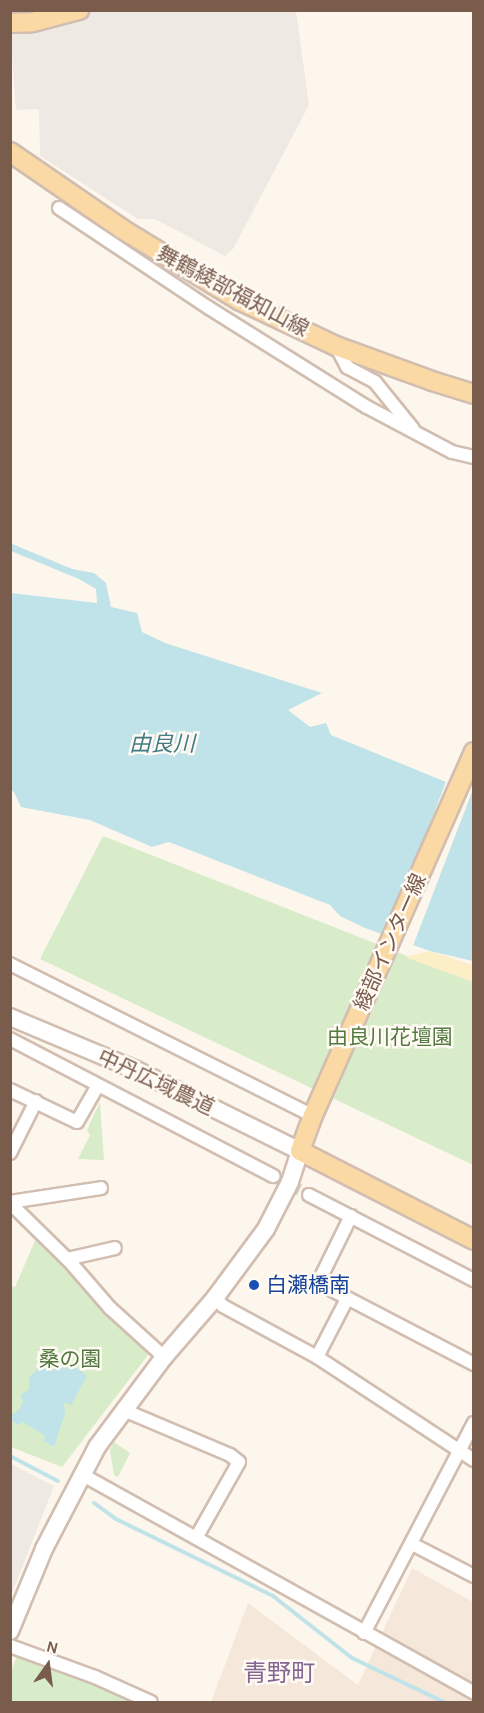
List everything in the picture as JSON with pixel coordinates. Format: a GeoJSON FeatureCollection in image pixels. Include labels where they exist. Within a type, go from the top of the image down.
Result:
{"type":"FeatureCollection","features":[{"type":"Feature","properties":{"kind":"main road"},"geometry":{"type":"LineString","coordinates":[[10,23],[33,22],[79,10]]}},
{"type":"Feature","properties":{"kind":"main road","name":"舞鶴綾部福知山線"},"geometry":{"type":"LineString","coordinates":[[10,152],[122,229],[239,300],[336,346],[474,394]]}},
{"type":"Feature","properties":{"kind":"main road","name":"綾部インター線"},"geometry":{"type":"LineString","coordinates":[[300,1152],[311,1108],[474,752]]}},
{"type":"Feature","properties":{"kind":"main road"},"geometry":{"type":"LineString","coordinates":[[300,1152],[474,1240]]}},
{"type":"Feature","properties":{"kind":"street"},"geometry":{"type":"LineString","coordinates":[[59,208],[219,314],[367,407],[452,452],[474,457]]}},
{"type":"Feature","properties":{"kind":"street"},"geometry":{"type":"LineString","coordinates":[[336,346],[347,367],[375,382],[417,434]]}},
{"type":"Feature","properties":{"kind":"street"},"geometry":{"type":"LineString","coordinates":[[10,964],[311,1108]]}},
{"type":"Feature","properties":{"kind":"street","name":"中丹広域農道"},"geometry":{"type":"LineString","coordinates":[[10,1017],[134,1069],[300,1152]]}},
{"type":"Feature","properties":{"kind":"street"},"geometry":{"type":"LineString","coordinates":[[10,1039],[98,1087],[273,1176]]}},
{"type":"Feature","properties":{"kind":"street"},"geometry":{"type":"LineString","coordinates":[[10,1090],[77,1122],[98,1087]]}},
{"type":"Feature","properties":{"kind":"street"},"geometry":{"type":"LineString","coordinates":[[10,1153],[36,1101]]}},
{"type":"Feature","properties":{"kind":"street"},"geometry":{"type":"LineString","coordinates":[[10,1631],[44,1549],[97,1447],[164,1357],[215,1298],[266,1229],[290,1182],[300,1152]]}},
{"type":"Feature","properties":{"kind":"street"},"geometry":{"type":"LineString","coordinates":[[10,1202],[101,1188]]}},
{"type":"Feature","properties":{"kind":"street"},"geometry":{"type":"LineString","coordinates":[[309,1195],[474,1280]]}},
{"type":"Feature","properties":{"kind":"street"},"geometry":{"type":"LineString","coordinates":[[10,1202],[67,1259],[110,1308],[164,1357]]}},
{"type":"Feature","properties":{"kind":"street"},"geometry":{"type":"LineString","coordinates":[[351,1216],[322,1275],[326,1287],[474,1364]]}},
{"type":"Feature","properties":{"kind":"street"},"geometry":{"type":"LineString","coordinates":[[67,1259],[115,1248]]}},
{"type":"Feature","properties":{"kind":"street"},"geometry":{"type":"LineString","coordinates":[[215,1298],[223,1305],[317,1357],[474,1460]]}},
{"type":"Feature","properties":{"kind":"street"},"geometry":{"type":"LineString","coordinates":[[317,1357],[347,1299]]}},
{"type":"Feature","properties":{"kind":"street"},"geometry":{"type":"LineString","coordinates":[[126,1411],[230,1455],[239,1462],[196,1538]]}},
{"type":"Feature","properties":{"kind":"street"},"geometry":{"type":"LineString","coordinates":[[364,1633],[474,1423]]}},
{"type":"Feature","properties":{"kind":"street"},"geometry":{"type":"LineString","coordinates":[[81,1474],[474,1692]]}},
{"type":"Feature","properties":{"kind":"street"},"geometry":{"type":"LineString","coordinates":[[412,1544],[474,1576]]}},
{"type":"Feature","properties":{"kind":"street"},"geometry":{"type":"LineString","coordinates":[[10,1646],[95,1677],[151,1702]]}},
{"type":"Feature","properties":{"kind":"shaded area"},"geometry":{"type":"Polygon","coordinates":[[[95,11],[296,11],[309,105],[233,249],[225,256],[155,219],[138,219],[40,156],[39,109],[16,110],[10,27],[95,11]]]}},
{"type":"Feature","properties":{"kind":"shaded area"},"geometry":{"type":"Polygon","coordinates":[[[11,1464],[54,1486],[11,1596],[11,1464]]]}},
{"type":"Feature","properties":{"kind":"shaded area","name":"青野町"},"geometry":{"type":"Polygon","coordinates":[[[412,1568],[473,1602],[473,1702],[211,1702],[248,1603],[358,1685],[412,1568]]]}},
{"type":"Feature","properties":{"kind":"green space","name":"由良川花壇園"},"geometry":{"type":"Polygon","coordinates":[[[103,836],[473,982],[473,1165],[40,959],[103,836]]]}},
{"type":"Feature","properties":{"kind":"green space"},"geometry":{"type":"Polygon","coordinates":[[[100,1102],[104,1160],[78,1159],[90,1135],[87,1130],[100,1102]]]}},
{"type":"Feature","properties":{"kind":"green space","name":"桑の園"},"geometry":{"type":"Polygon","coordinates":[[[38,1234],[148,1355],[62,1467],[11,1447],[11,1286],[15,1287],[38,1234]]]}},
{"type":"Feature","properties":{"kind":"green space"},"geometry":{"type":"Polygon","coordinates":[[[114,1442],[130,1453],[118,1477],[114,1475],[110,1450],[114,1442]]]}},
{"type":"Feature","properties":{"kind":"green space"},"geometry":{"type":"Polygon","coordinates":[[[17,1656],[111,1690],[137,1702],[11,1702],[10,1674],[17,1656]]]}},
{"type":"Feature","properties":{"kind":"sand"},"geometry":{"type":"Polygon","coordinates":[[[430,951],[473,965],[473,982],[405,957],[430,951]]]}},
{"type":"Feature","properties":{"kind":"water","name":"由良川"},"geometry":{"type":"Polygon","coordinates":[[[10,543],[72,569],[94,573],[106,583],[111,607],[137,613],[142,632],[165,643],[322,693],[288,710],[310,727],[326,723],[331,735],[473,793],[473,961],[430,951],[365,928],[340,916],[330,905],[169,842],[152,847],[90,820],[21,807],[11,790],[11,593],[97,603],[96,589],[79,579],[11,551],[10,543]]]}},
{"type":"Feature","properties":{"kind":"water"},"geometry":{"type":"Polygon","coordinates":[[[63,1361],[70,1362],[87,1376],[71,1405],[64,1402],[65,1414],[54,1447],[44,1441],[45,1436],[23,1422],[18,1425],[11,1420],[11,1415],[19,1410],[23,1402],[21,1395],[29,1389],[29,1377],[42,1366],[49,1368],[63,1361]]]}},
{"type":"Feature","properties":{"kind":"pier"},"geometry":{"type":"Polygon","coordinates":[[[447,779],[473,789],[412,949],[386,939],[447,779]]]}},
{"type":"Feature","properties":{"kind":"waterway"},"geometry":{"type":"LineString","coordinates":[[10,1456],[58,1481]]}},
{"type":"Feature","properties":{"kind":"waterway"},"geometry":{"type":"LineString","coordinates":[[94,1503],[116,1519],[273,1596],[352,1658],[444,1702]]}},
{"type":"Feature","properties":{"kind":"tunnel"},"geometry":{"type":"LineString","coordinates":[[273,1176],[309,1195]]}},
{"type":"Feature","properties":{"kind":"place","name":"白瀬橋南"},"geometry":{"type":"Point","coordinates":[254,1285]}},
{"type":"Feature","properties":{"kind":"district","name":"青野町"},"geometry":{"type":"Point","coordinates":[279,1674]}}]}
